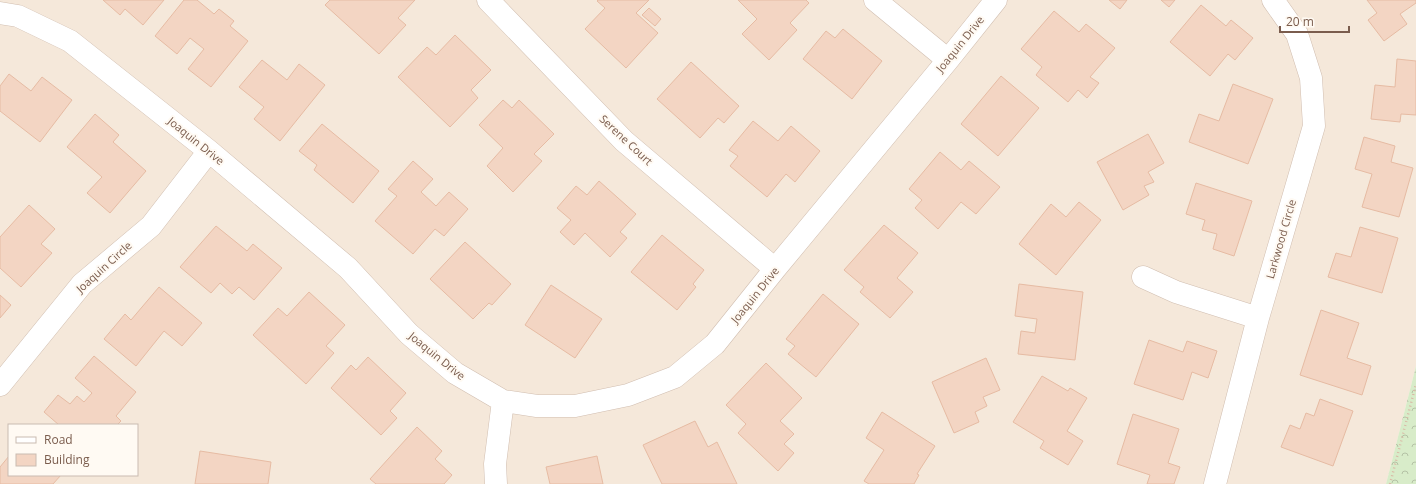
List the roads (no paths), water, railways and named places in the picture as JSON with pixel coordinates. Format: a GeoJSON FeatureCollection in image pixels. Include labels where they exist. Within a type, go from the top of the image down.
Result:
{"type":"FeatureCollection","features":[{"type":"Feature","properties":{"kind":"street","name":"Serene Court"},"geometry":{"type":"LineString","coordinates":[[488,0],[624,141],[775,269]]}},
{"type":"Feature","properties":{"kind":"street"},"geometry":{"type":"LineString","coordinates":[[875,0],[948,60]]}},
{"type":"Feature","properties":{"kind":"street","name":"Joaquin Drive"},"geometry":{"type":"LineString","coordinates":[[0,13],[18,16],[70,41],[209,151],[348,268],[409,334],[455,373],[503,401],[537,406],[575,406],[628,395],[675,377],[715,344],[996,0]]}},
{"type":"Feature","properties":{"kind":"street","name":"Larkwood Circle"},"geometry":{"type":"LineString","coordinates":[[1215,484],[1258,318],[1314,126],[1311,78],[1297,34],[1273,0]]}},
{"type":"Feature","properties":{"kind":"street","name":"Joaquin Circle"},"geometry":{"type":"LineString","coordinates":[[0,385],[82,284],[151,226],[209,151]]}},
{"type":"Feature","properties":{"kind":"street"},"geometry":{"type":"LineString","coordinates":[[1143,277],[1176,292],[1258,318]]}},
{"type":"Feature","properties":{"kind":"street"},"geometry":{"type":"LineString","coordinates":[[496,484],[495,464],[503,401]]}}]}
